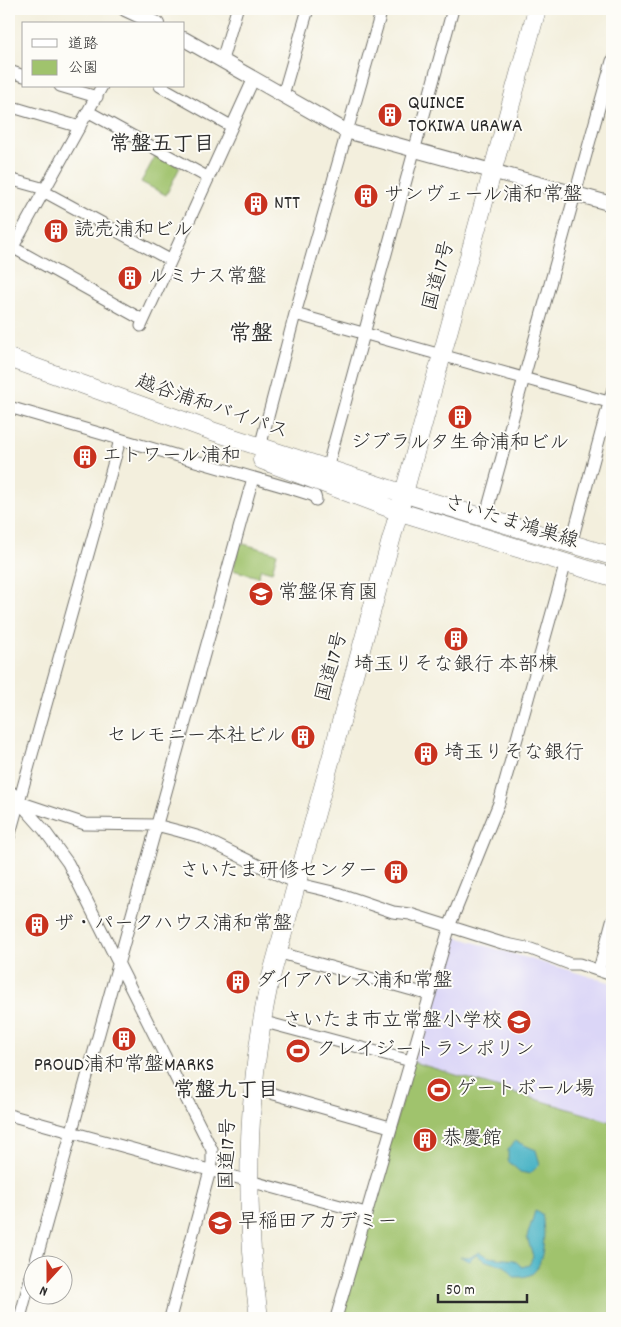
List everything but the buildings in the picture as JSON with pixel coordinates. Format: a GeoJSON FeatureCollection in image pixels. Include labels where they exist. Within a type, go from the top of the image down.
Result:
{"type":"FeatureCollection","features":[{"type":"Feature","properties":{"kind":"main road","name":"国道17号"},"geometry":{"type":"LineString","coordinates":[[259,1318],[255,1288],[249,1180],[253,1088],[261,1021],[295,883],[537,9]]}},
{"type":"Feature","properties":{"kind":"main road","name":"越谷浦和バイパス"},"geometry":{"type":"LineString","coordinates":[[9,358],[260,448],[402,493]]}},
{"type":"Feature","properties":{"kind":"main road","name":"越谷浦和バイパス"},"geometry":{"type":"LineString","coordinates":[[9,371],[174,426],[397,512]]}},
{"type":"Feature","properties":{"kind":"main road","name":"さいたま鴻巣線"},"geometry":{"type":"LineString","coordinates":[[402,493],[612,556]]}},
{"type":"Feature","properties":{"kind":"main road","name":"さいたま鴻巣線"},"geometry":{"type":"LineString","coordinates":[[397,512],[612,576]]}},
{"type":"Feature","properties":{"kind":"street"},"geometry":{"type":"LineString","coordinates":[[222,60],[237,9]]}},
{"type":"Feature","properties":{"kind":"street"},"geometry":{"type":"LineString","coordinates":[[283,95],[308,9]]}},
{"type":"Feature","properties":{"kind":"street"},"geometry":{"type":"LineString","coordinates":[[260,448],[294,314],[382,9]]}},
{"type":"Feature","properties":{"kind":"street"},"geometry":{"type":"LineString","coordinates":[[327,469],[453,9]]}},
{"type":"Feature","properties":{"kind":"street"},"geometry":{"type":"LineString","coordinates":[[133,14],[152,22]]}},
{"type":"Feature","properties":{"kind":"street"},"geometry":{"type":"LineString","coordinates":[[185,40],[346,131],[414,148],[612,204]]}},
{"type":"Feature","properties":{"kind":"street"},"geometry":{"type":"LineString","coordinates":[[486,518],[612,61]]}},
{"type":"Feature","properties":{"kind":"street"},"geometry":{"type":"LineString","coordinates":[[9,71],[22,75]]}},
{"type":"Feature","properties":{"kind":"street"},"geometry":{"type":"LineString","coordinates":[[73,88],[99,92],[10,252],[142,323],[207,177],[254,78]]}},
{"type":"Feature","properties":{"kind":"street"},"geometry":{"type":"LineString","coordinates":[[164,88],[231,126]]}},
{"type":"Feature","properties":{"kind":"street"},"geometry":{"type":"LineString","coordinates":[[9,106],[80,127]]}},
{"type":"Feature","properties":{"kind":"street"},"geometry":{"type":"LineString","coordinates":[[89,112],[207,177]]}},
{"type":"Feature","properties":{"kind":"street"},"geometry":{"type":"LineString","coordinates":[[9,179],[44,190],[170,260]]}},
{"type":"Feature","properties":{"kind":"street"},"geometry":{"type":"LineString","coordinates":[[294,314],[524,378],[611,399],[571,544]]}},
{"type":"Feature","properties":{"kind":"street"},"geometry":{"type":"LineString","coordinates":[[9,407],[315,496],[316,500]]}},
{"type":"Feature","properties":{"kind":"street"},"geometry":{"type":"LineString","coordinates":[[9,838],[14,797],[120,440]]}},
{"type":"Feature","properties":{"kind":"street"},"geometry":{"type":"LineString","coordinates":[[38,1254],[253,478]]}},
{"type":"Feature","properties":{"kind":"street"},"geometry":{"type":"LineString","coordinates":[[336,1318],[449,927],[499,803],[566,562]]}},
{"type":"Feature","properties":{"kind":"street"},"geometry":{"type":"LineString","coordinates":[[14,797],[85,824],[156,825],[200,837],[295,883],[502,943],[530,949],[570,964],[599,970],[612,975]]}},
{"type":"Feature","properties":{"kind":"street"},"geometry":{"type":"LineString","coordinates":[[14,797],[44,830],[68,863],[205,1134],[213,1156],[170,1318]]}},
{"type":"Feature","properties":{"kind":"street"},"geometry":{"type":"LineString","coordinates":[[599,970],[612,922]]}},
{"type":"Feature","properties":{"kind":"street"},"geometry":{"type":"LineString","coordinates":[[277,952],[430,995]]}},
{"type":"Feature","properties":{"kind":"street"},"geometry":{"type":"LineString","coordinates":[[261,1021],[411,1061]]}},
{"type":"Feature","properties":{"kind":"street"},"geometry":{"type":"LineString","coordinates":[[253,1088],[390,1127]]}},
{"type":"Feature","properties":{"kind":"street"},"geometry":{"type":"LineString","coordinates":[[9,1115],[366,1213]]}},
{"type":"Feature","properties":{"kind":"street"},"geometry":{"type":"LineString","coordinates":[[20,1318],[24,1304]]}},
{"type":"Feature","properties":{"kind":"shaded area","name":"さいたま市立常盤小学校"},"geometry":{"type":"Polygon","coordinates":[[[456,937],[612,983],[612,1122],[413,1062],[450,939],[456,937]]]}},
{"type":"Feature","properties":{"kind":"green space"},"geometry":{"type":"Polygon","coordinates":[[[156,155],[180,167],[166,195],[141,182],[156,155]]]}},
{"type":"Feature","properties":{"kind":"green space"},"geometry":{"type":"Polygon","coordinates":[[[240,543],[277,553],[272,572],[261,569],[258,577],[233,570],[240,543]]]}},
{"type":"Feature","properties":{"kind":"green space"},"geometry":{"type":"Polygon","coordinates":[[[413,1062],[612,1122],[612,1318],[339,1318],[413,1062]]]}},
{"type":"Feature","properties":{"kind":"water"},"geometry":{"type":"Polygon","coordinates":[[[515,1141],[536,1150],[540,1164],[530,1174],[520,1172],[508,1161],[508,1150],[515,1141]]]}},
{"type":"Feature","properties":{"kind":"water"},"geometry":{"type":"Polygon","coordinates":[[[535,1211],[542,1214],[544,1229],[543,1247],[539,1264],[530,1275],[514,1277],[508,1269],[500,1264],[485,1261],[476,1255],[469,1261],[460,1257],[469,1258],[479,1252],[488,1257],[514,1260],[522,1267],[529,1265],[533,1257],[527,1237],[535,1211]]]}},
{"type":"Feature","properties":{"kind":"place","name":"QUINCE TOKIWA URAWA"},"geometry":{"type":"Point","coordinates":[390,115]}},
{"type":"Feature","properties":{"kind":"place","name":"サンヴェール浦和常盤"},"geometry":{"type":"Point","coordinates":[366,196]}},
{"type":"Feature","properties":{"kind":"place","name":"NTT"},"geometry":{"type":"Point","coordinates":[256,204]}},
{"type":"Feature","properties":{"kind":"place","name":"読売浦和ビル"},"geometry":{"type":"Point","coordinates":[56,231]}},
{"type":"Feature","properties":{"kind":"place","name":"ルミナス常盤"},"geometry":{"type":"Point","coordinates":[130,278]}},
{"type":"Feature","properties":{"kind":"place","name":"ジブラルタ生命浦和ビル"},"geometry":{"type":"Point","coordinates":[460,417]}},
{"type":"Feature","properties":{"kind":"place","name":"エトワール浦和"},"geometry":{"type":"Point","coordinates":[85,457]}},
{"type":"Feature","properties":{"kind":"place","name":"常盤保育園"},"geometry":{"type":"Point","coordinates":[261,594]}},
{"type":"Feature","properties":{"kind":"place","name":"埼玉りそな銀行 本部棟"},"geometry":{"type":"Point","coordinates":[456,639]}},
{"type":"Feature","properties":{"kind":"place","name":"セレモニー本社ビル"},"geometry":{"type":"Point","coordinates":[303,737]}},
{"type":"Feature","properties":{"kind":"place","name":"埼玉りそな銀行"},"geometry":{"type":"Point","coordinates":[426,754]}},
{"type":"Feature","properties":{"kind":"place","name":"さいたま研修センター"},"geometry":{"type":"Point","coordinates":[396,872]}},
{"type":"Feature","properties":{"kind":"place","name":"ザ・パークハウス浦和常盤"},"geometry":{"type":"Point","coordinates":[37,925]}},
{"type":"Feature","properties":{"kind":"place","name":"ダイアパレス浦和常盤"},"geometry":{"type":"Point","coordinates":[238,982]}},
{"type":"Feature","properties":{"kind":"place","name":"さいたま市立常盤小学校"},"geometry":{"type":"Point","coordinates":[519,1022]}},
{"type":"Feature","properties":{"kind":"place","name":"PROUD浦和常盤MARKS"},"geometry":{"type":"Point","coordinates":[124,1039]}},
{"type":"Feature","properties":{"kind":"place","name":"クレイジートランポリン"},"geometry":{"type":"Point","coordinates":[298,1051]}},
{"type":"Feature","properties":{"kind":"place","name":"ゲートボール場"},"geometry":{"type":"Point","coordinates":[439,1090]}},
{"type":"Feature","properties":{"kind":"place","name":"恭慶館"},"geometry":{"type":"Point","coordinates":[425,1140]}},
{"type":"Feature","properties":{"kind":"place","name":"早稲田アカデミー"},"geometry":{"type":"Point","coordinates":[220,1223]}},
{"type":"Feature","properties":{"kind":"district","name":"常盤五丁目"},"geometry":{"type":"Point","coordinates":[162,146]}},
{"type":"Feature","properties":{"kind":"district","name":"常盤"},"geometry":{"type":"Point","coordinates":[251,335]}},
{"type":"Feature","properties":{"kind":"district","name":"常盤九丁目"},"geometry":{"type":"Point","coordinates":[226,1092]}}]}
